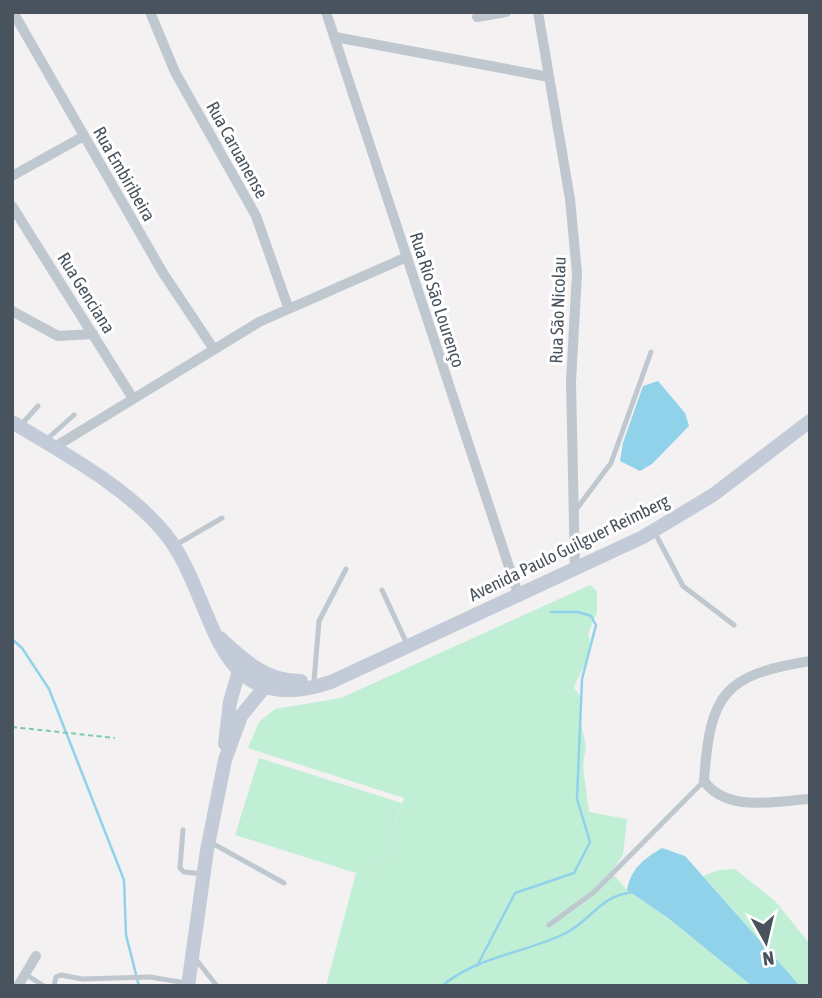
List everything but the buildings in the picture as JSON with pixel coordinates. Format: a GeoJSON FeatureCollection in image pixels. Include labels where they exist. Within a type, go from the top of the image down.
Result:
{"type":"FeatureCollection","features":[{"type":"Feature","properties":{"kind":"main road","name":"Avenida Paulo Guilguer Reimberg"},"geometry":{"type":"LineString","coordinates":[[16,424],[139,509],[174,546],[215,633],[238,674],[270,689],[309,689],[331,682],[519,597],[654,530],[713,495],[810,421]]}},
{"type":"Feature","properties":{"kind":"main road","name":"Avenida Paulo Guilguer Reimberg"},"geometry":{"type":"LineString","coordinates":[[215,633],[259,671],[292,682],[331,682]]}},
{"type":"Feature","properties":{"kind":"main road"},"geometry":{"type":"LineString","coordinates":[[189,985],[209,842],[225,760],[230,702],[238,674],[259,671],[270,689],[253,701],[241,716],[225,760]]}},
{"type":"Feature","properties":{"kind":"street","name":"Rua Caruanense"},"geometry":{"type":"LineString","coordinates":[[150,12],[175,72],[256,216],[288,307]]}},
{"type":"Feature","properties":{"kind":"street","name":"Rua Rio São Lourenço"},"geometry":{"type":"LineString","coordinates":[[326,12],[519,597]]}},
{"type":"Feature","properties":{"kind":"street"},"geometry":{"type":"LineString","coordinates":[[477,17],[506,12]]}},
{"type":"Feature","properties":{"kind":"street","name":"Rua São Nicolau"},"geometry":{"type":"LineString","coordinates":[[538,12],[570,199],[577,273],[571,382],[575,570]]}},
{"type":"Feature","properties":{"kind":"street","name":"Rua Embiribeira"},"geometry":{"type":"LineString","coordinates":[[15,20],[163,273],[213,348]]}},
{"type":"Feature","properties":{"kind":"street"},"geometry":{"type":"LineString","coordinates":[[335,37],[550,77]]}},
{"type":"Feature","properties":{"kind":"street"},"geometry":{"type":"LineString","coordinates":[[12,176],[84,136]]}},
{"type":"Feature","properties":{"kind":"street","name":"Rua Genciana"},"geometry":{"type":"LineString","coordinates":[[12,206],[132,397]]}},
{"type":"Feature","properties":{"kind":"street"},"geometry":{"type":"LineString","coordinates":[[48,445],[288,307],[407,257]]}},
{"type":"Feature","properties":{"kind":"street"},"geometry":{"type":"LineString","coordinates":[[12,311],[58,336],[93,334]]}},
{"type":"Feature","properties":{"kind":"street"},"geometry":{"type":"LineString","coordinates":[[810,661],[759,672],[726,690],[709,734],[704,781],[712,792],[728,801],[810,799]]}},
{"type":"Feature","properties":{"kind":"street"},"geometry":{"type":"LineString","coordinates":[[18,986],[36,956]]}},
{"type":"Feature","properties":{"kind":"lane"},"geometry":{"type":"LineString","coordinates":[[573,514],[611,463],[650,352]]}},
{"type":"Feature","properties":{"kind":"lane"},"geometry":{"type":"LineString","coordinates":[[16,424],[38,406]]}},
{"type":"Feature","properties":{"kind":"lane"},"geometry":{"type":"LineString","coordinates":[[48,445],[74,415]]}},
{"type":"Feature","properties":{"kind":"lane"},"geometry":{"type":"LineString","coordinates":[[174,546],[222,518]]}},
{"type":"Feature","properties":{"kind":"lane"},"geometry":{"type":"LineString","coordinates":[[654,530],[683,586],[734,625]]}},
{"type":"Feature","properties":{"kind":"lane"},"geometry":{"type":"LineString","coordinates":[[314,681],[320,617],[338,589],[346,569]]}},
{"type":"Feature","properties":{"kind":"lane"},"geometry":{"type":"LineString","coordinates":[[382,590],[408,647]]}},
{"type":"Feature","properties":{"kind":"lane"},"geometry":{"type":"LineString","coordinates":[[549,925],[594,892],[704,781]]}},
{"type":"Feature","properties":{"kind":"lane"},"geometry":{"type":"LineString","coordinates":[[183,830],[180,868],[184,872],[204,874]]}},
{"type":"Feature","properties":{"kind":"lane"},"geometry":{"type":"LineString","coordinates":[[209,842],[284,883]]}},
{"type":"Feature","properties":{"kind":"lane"},"geometry":{"type":"LineString","coordinates":[[192,955],[217,986]]}},
{"type":"Feature","properties":{"kind":"lane"},"geometry":{"type":"LineString","coordinates":[[25,974],[44,986]]}},
{"type":"Feature","properties":{"kind":"lane"},"geometry":{"type":"LineString","coordinates":[[54,986],[56,977],[61,975],[82,979],[150,977],[189,985]]}},
{"type":"Feature","properties":{"kind":"path"},"geometry":{"type":"LineString","coordinates":[[12,727],[115,738]]}},
{"type":"Feature","properties":{"kind":"green space"},"geometry":{"type":"Polygon","coordinates":[[[590,585],[597,591],[597,612],[588,634],[588,656],[574,688],[581,697],[580,719],[586,746],[583,766],[589,812],[627,819],[623,855],[611,872],[627,890],[668,918],[752,986],[326,986],[356,873],[235,835],[259,758],[402,803],[377,879],[404,798],[248,748],[259,722],[275,709],[341,698],[590,585]]]}},
{"type":"Feature","properties":{"kind":"green space"},"geometry":{"type":"Polygon","coordinates":[[[735,869],[775,901],[810,944],[810,986],[800,986],[703,876],[719,870],[735,869]]]}},
{"type":"Feature","properties":{"kind":"water"},"geometry":{"type":"Polygon","coordinates":[[[658,381],[685,413],[689,426],[652,464],[640,471],[620,461],[623,443],[643,386],[658,381]]]}},
{"type":"Feature","properties":{"kind":"water"},"geometry":{"type":"Polygon","coordinates":[[[662,848],[685,856],[800,986],[752,986],[668,918],[627,890],[639,865],[662,848]]]}},
{"type":"Feature","properties":{"kind":"waterway"},"geometry":{"type":"LineString","coordinates":[[477,966],[515,893],[574,873],[590,842],[577,799],[582,679],[596,625],[591,616],[578,612],[551,612]]}},
{"type":"Feature","properties":{"kind":"waterway"},"geometry":{"type":"LineString","coordinates":[[12,639],[22,648],[49,689],[124,880],[126,935],[139,986]]}},
{"type":"Feature","properties":{"kind":"waterway"},"geometry":{"type":"LineString","coordinates":[[442,986],[486,961],[566,933],[613,898],[634,892]]}}]}
